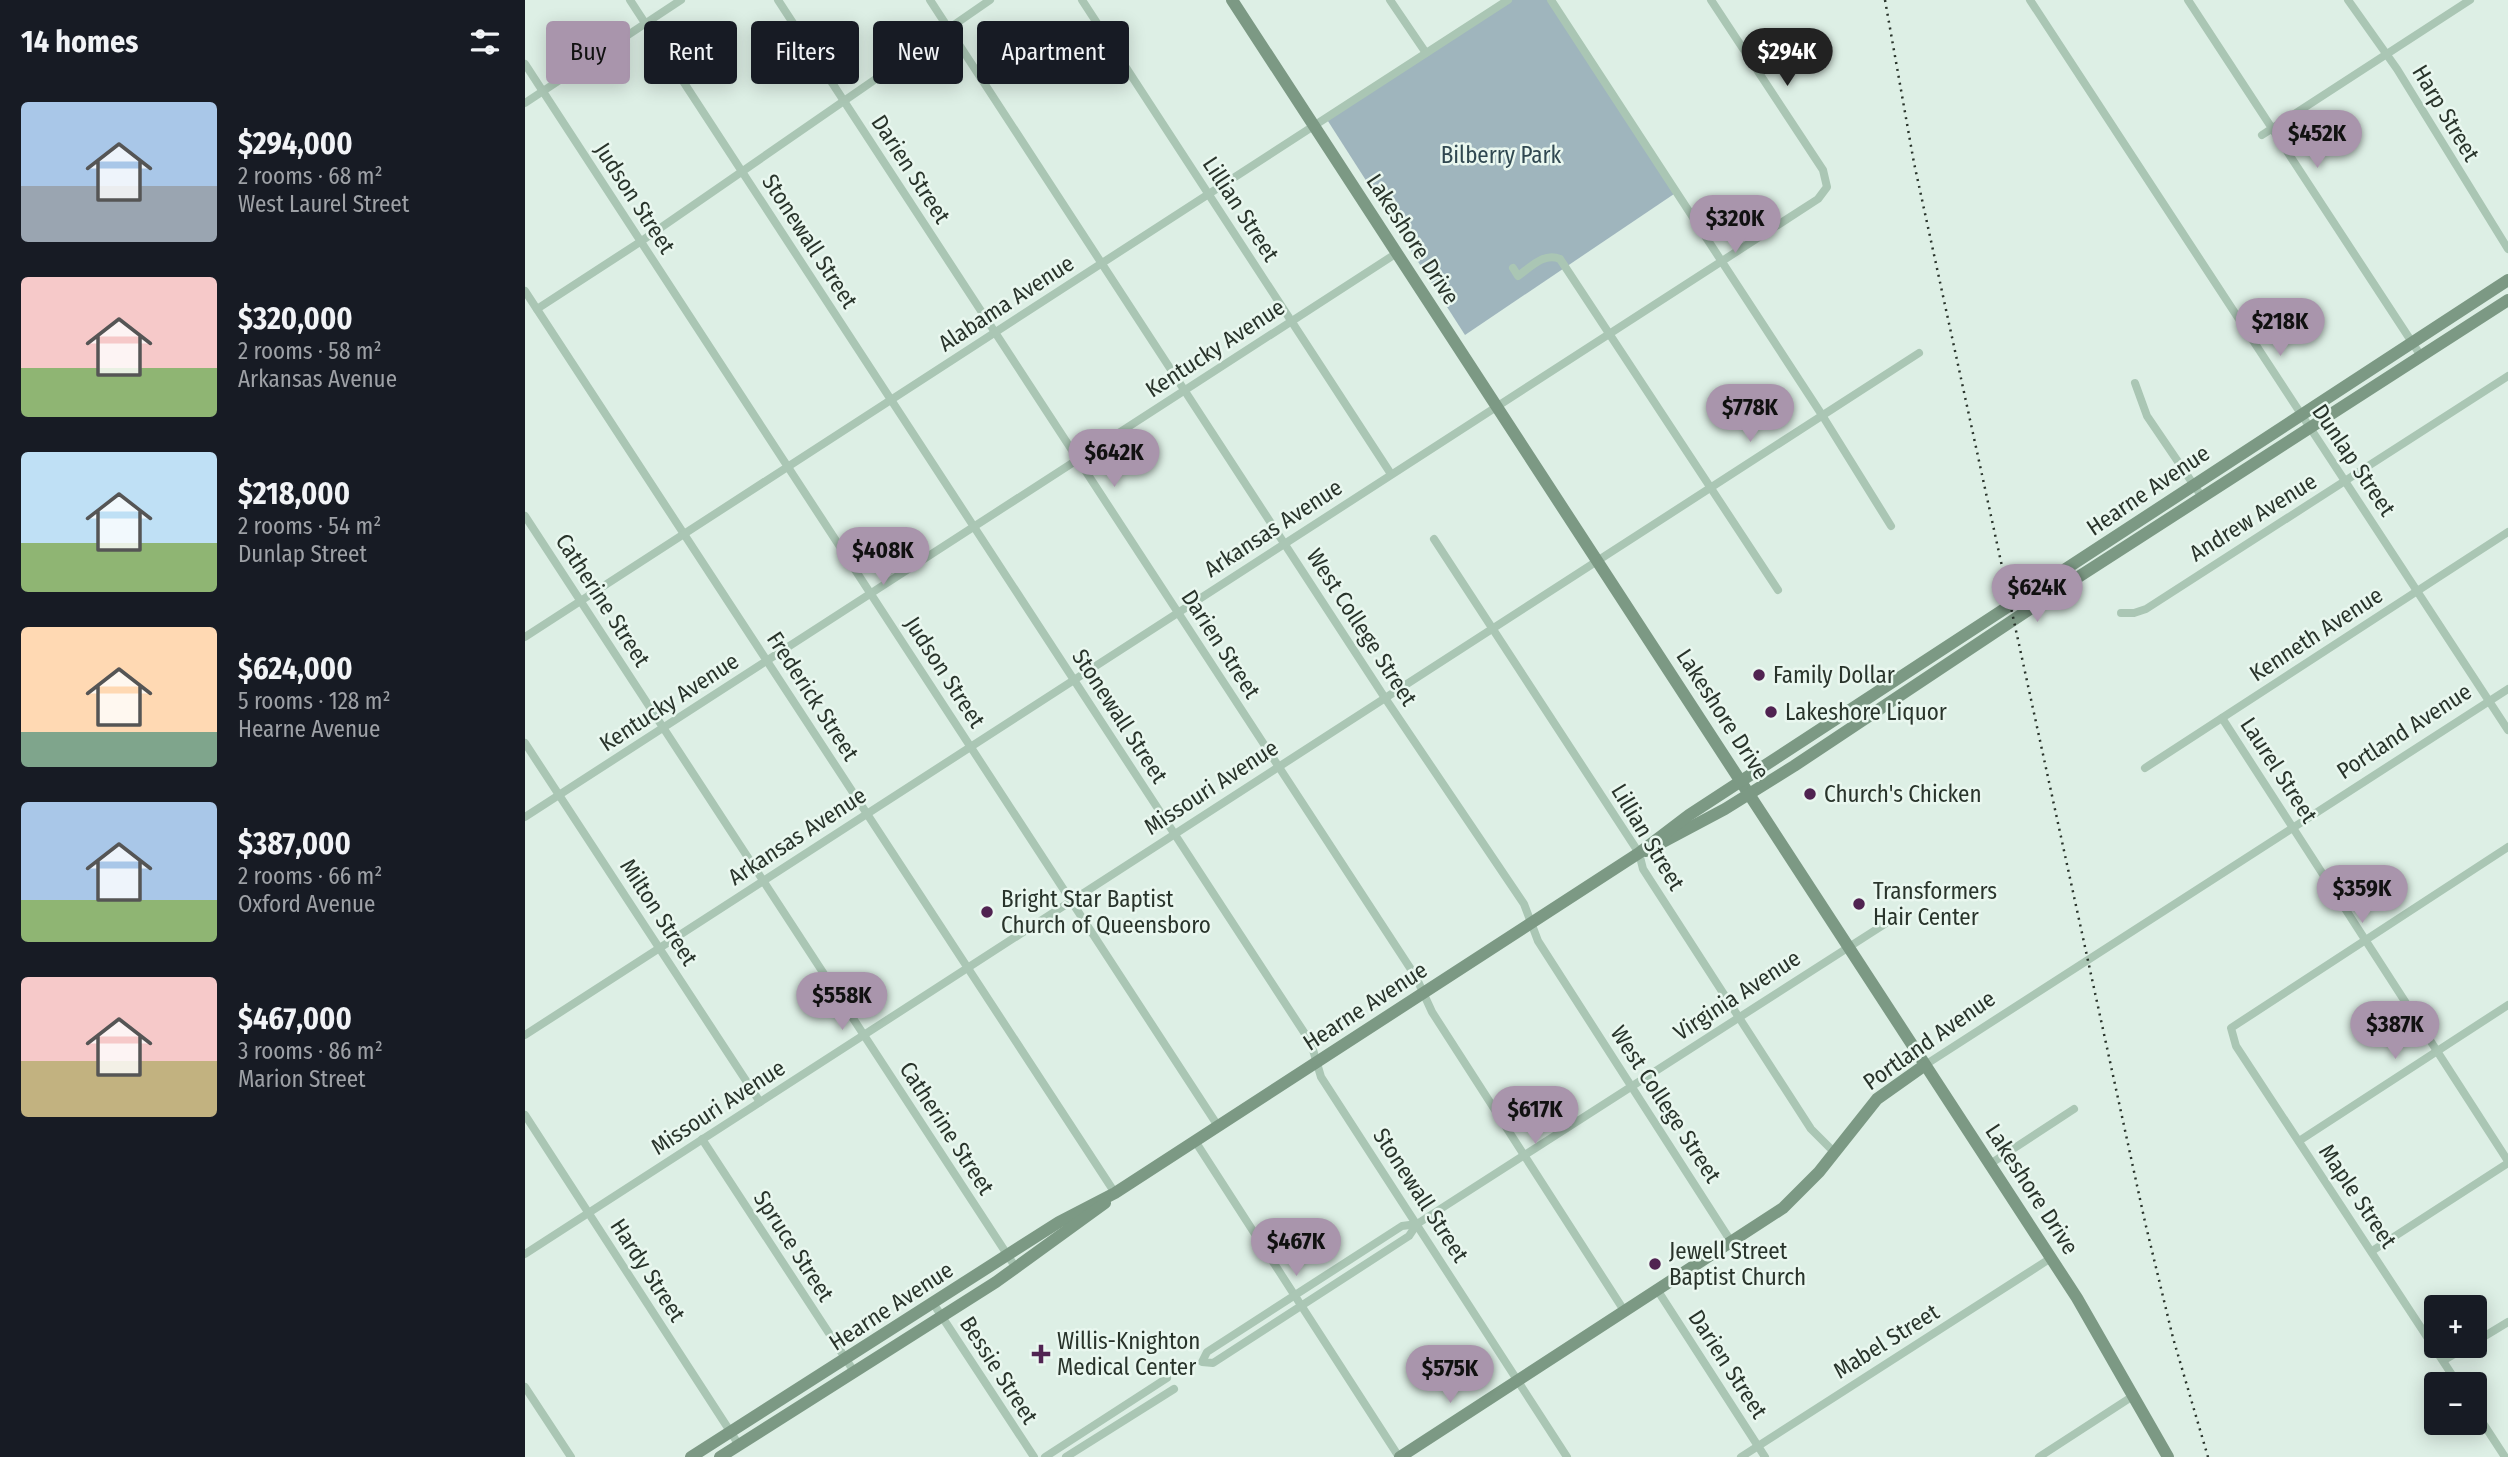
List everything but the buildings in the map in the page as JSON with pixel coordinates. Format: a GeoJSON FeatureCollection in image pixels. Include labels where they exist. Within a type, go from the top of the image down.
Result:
{"type":"FeatureCollection","features":[{"type":"Feature","properties":{"kind":"main road","name":"Lakeshore Drive"},"geometry":{"type":"LineString","coordinates":[[1232,0],[2051,1258],[2168,1457]]}},
{"type":"Feature","properties":{"kind":"main road","name":"Hearne Avenue"},"geometry":{"type":"LineString","coordinates":[[1639,853],[1667,842],[1855,726],[1986,638],[2193,484],[2503,283]]}},
{"type":"Feature","properties":{"kind":"main road","name":"Hearne Avenue"},"geometry":{"type":"LineString","coordinates":[[720,1457],[942,1317],[1016,1268],[1115,1193],[1639,853],[1659,835],[1847,711],[1982,624],[2202,497],[2507,300]]}},
{"type":"Feature","properties":{"kind":"main road"},"geometry":{"type":"LineString","coordinates":[[1847,711],[1855,726]]}},
{"type":"Feature","properties":{"kind":"main road","name":"Portland Avenue"},"geometry":{"type":"LineString","coordinates":[[1400,1457],[1658,1291],[1802,1191],[1877,1099],[1925,1065]]}},
{"type":"Feature","properties":{"kind":"main road","name":"Hearne Avenue"},"geometry":{"type":"LineString","coordinates":[[691,1457],[1084,1207],[1115,1193]]}},
{"type":"Feature","properties":{"kind":"main road"},"geometry":{"type":"LineString","coordinates":[[770,1408],[779,1421]]}},
{"type":"Feature","properties":{"kind":"street","name":"Stonewall Street"},"geometry":{"type":"LineString","coordinates":[[630,0],[644,21]]}},
{"type":"Feature","properties":{"kind":"street"},"geometry":{"type":"LineString","coordinates":[[647,21],[681,0]]}},
{"type":"Feature","properties":{"kind":"street","name":"Darien Street"},"geometry":{"type":"LineString","coordinates":[[778,0],[1416,977],[1423,993],[1524,1155],[1625,1312]]}},
{"type":"Feature","properties":{"kind":"street","name":"West College Street"},"geometry":{"type":"LineString","coordinates":[[930,0],[944,21]]}},
{"type":"Feature","properties":{"kind":"street"},"geometry":{"type":"LineString","coordinates":[[958,21],[990,0]]}},
{"type":"Feature","properties":{"kind":"street","name":"Lillian Street"},"geometry":{"type":"LineString","coordinates":[[1083,0],[1391,474]]}},
{"type":"Feature","properties":{"kind":"street"},"geometry":{"type":"LineString","coordinates":[[1390,0],[1426,53]]}},
{"type":"Feature","properties":{"kind":"street","name":"Alabama Avenue"},"geometry":{"type":"LineString","coordinates":[[525,637],[1508,0]]}},
{"type":"Feature","properties":{"kind":"street"},"geometry":{"type":"LineString","coordinates":[[1551,0],[1822,415],[1891,526]]}},
{"type":"Feature","properties":{"kind":"street","name":"Arkansas Avenue"},"geometry":{"type":"LineString","coordinates":[[525,1035],[1818,199],[1828,187],[1823,170],[1711,0]]}},
{"type":"Feature","properties":{"kind":"street","name":"Dunlap Street"},"geometry":{"type":"LineString","coordinates":[[2030,0],[2508,730]]}},
{"type":"Feature","properties":{"kind":"street"},"geometry":{"type":"LineString","coordinates":[[2188,0],[2421,356]]}},
{"type":"Feature","properties":{"kind":"street","name":"Harp Street"},"geometry":{"type":"LineString","coordinates":[[2348,0],[2387,55],[2508,249]]}},
{"type":"Feature","properties":{"kind":"street"},"geometry":{"type":"LineString","coordinates":[[2262,135],[2470,0]]}},
{"type":"Feature","properties":{"kind":"street"},"geometry":{"type":"LineString","coordinates":[[525,103],[644,23]]}},
{"type":"Feature","properties":{"kind":"street","name":"West College Street"},"geometry":{"type":"LineString","coordinates":[[963,51],[1385,698],[1524,904],[1538,941],[1732,1242]]}},
{"type":"Feature","properties":{"kind":"street","name":"Judson Street"},"geometry":{"type":"LineString","coordinates":[[525,64],[1218,1126]]}},
{"type":"Feature","properties":{"kind":"street"},"geometry":{"type":"LineString","coordinates":[[537,309],[640,242],[873,80]]}},
{"type":"Feature","properties":{"kind":"street","name":"Stonewall Street"},"geometry":{"type":"LineString","coordinates":[[685,84],[1311,1042],[1321,1077],[1567,1457]]}},
{"type":"Feature","properties":{"kind":"street","name":"Kentucky Avenue"},"geometry":{"type":"LineString","coordinates":[[525,817],[1397,253]]}},
{"type":"Feature","properties":{"kind":"street"},"geometry":{"type":"LineString","coordinates":[[1513,268],[1517,276],[1552,256],[1560,259],[1778,590]]}},
{"type":"Feature","properties":{"kind":"street"},"geometry":{"type":"LineString","coordinates":[[2503,283],[2507,300]]}},
{"type":"Feature","properties":{"kind":"street","name":"Frederick Street"},"geometry":{"type":"LineString","coordinates":[[525,291],[1115,1193]]}},
{"type":"Feature","properties":{"kind":"street","name":"Missouri Avenue"},"geometry":{"type":"LineString","coordinates":[[525,1254],[1919,353]]}},
{"type":"Feature","properties":{"kind":"street","name":"Andrew Avenue"},"geometry":{"type":"LineString","coordinates":[[2121,613],[2134,614],[2145,609],[2508,376]]}},
{"type":"Feature","properties":{"kind":"street"},"geometry":{"type":"LineString","coordinates":[[2135,383],[2147,416],[2202,497]]}},
{"type":"Feature","properties":{"kind":"street","name":"Catherine Street"},"geometry":{"type":"LineString","coordinates":[[525,516],[1016,1268]]}},
{"type":"Feature","properties":{"kind":"street","name":"Kenneth Avenue"},"geometry":{"type":"LineString","coordinates":[[2145,768],[2508,532]]}},
{"type":"Feature","properties":{"kind":"street","name":"Lillian Street"},"geometry":{"type":"LineString","coordinates":[[1434,538],[1639,853],[1643,869],[1738,1017],[1811,1129],[1833,1152]]}},
{"type":"Feature","properties":{"kind":"street","name":"Portland Avenue"},"geometry":{"type":"LineString","coordinates":[[1925,1065],[2508,690]]}},
{"type":"Feature","properties":{"kind":"street","name":"Laurel Street"},"geometry":{"type":"LineString","coordinates":[[2222,718],[2508,1162]]}},
{"type":"Feature","properties":{"kind":"street","name":"Milton Street"},"geometry":{"type":"LineString","coordinates":[[525,743],[760,1102]]}},
{"type":"Feature","properties":{"kind":"street"},"geometry":{"type":"LineString","coordinates":[[2365,940],[2508,847]]}},
{"type":"Feature","properties":{"kind":"street","name":"Virginia Avenue"},"geometry":{"type":"LineString","coordinates":[[1417,1224],[1402,1226],[1207,1352],[1202,1362],[1213,1363],[1302,1306],[1409,1236],[1417,1224],[1902,913]]}},
{"type":"Feature","properties":{"kind":"street","name":"Maple Street"},"geometry":{"type":"LineString","coordinates":[[2365,940],[2231,1028],[2236,1046],[2452,1372]]}},
{"type":"Feature","properties":{"kind":"street"},"geometry":{"type":"LineString","coordinates":[[2298,1141],[2508,1005]]}},
{"type":"Feature","properties":{"kind":"street"},"geometry":{"type":"LineString","coordinates":[[1990,1164],[2074,1109]]}},
{"type":"Feature","properties":{"kind":"street","name":"Hardy Street"},"geometry":{"type":"LineString","coordinates":[[525,1115],[739,1445]]}},
{"type":"Feature","properties":{"kind":"street","name":"Spruce Street"},"geometry":{"type":"LineString","coordinates":[[702,1139],[855,1373]]}},
{"type":"Feature","properties":{"kind":"street"},"geometry":{"type":"LineString","coordinates":[[1195,1141],[1400,1457]]}},
{"type":"Feature","properties":{"kind":"street"},"geometry":{"type":"LineString","coordinates":[[2372,1251],[2508,1162]]}},
{"type":"Feature","properties":{"kind":"street","name":"Mabel Street"},"geometry":{"type":"LineString","coordinates":[[1741,1457],[2051,1258]]}},
{"type":"Feature","properties":{"kind":"street","name":"Darien Street"},"geometry":{"type":"LineString","coordinates":[[1658,1291],[1765,1457]]}},
{"type":"Feature","properties":{"kind":"street","name":"Bessie Street"},"geometry":{"type":"LineString","coordinates":[[933,1303],[1034,1457]]}},
{"type":"Feature","properties":{"kind":"street"},"geometry":{"type":"LineString","coordinates":[[2487,1335],[2508,1322]]}},
{"type":"Feature","properties":{"kind":"street"},"geometry":{"type":"LineString","coordinates":[[1045,1457],[1167,1378]]}},
{"type":"Feature","properties":{"kind":"street"},"geometry":{"type":"LineString","coordinates":[[525,1387],[571,1457]]}},
{"type":"Feature","properties":{"kind":"street"},"geometry":{"type":"LineString","coordinates":[[1066,1457],[1174,1389]]}},
{"type":"Feature","properties":{"kind":"street"},"geometry":{"type":"LineString","coordinates":[[2039,1457],[2133,1396]]}},
{"type":"Feature","properties":{"kind":"street"},"geometry":{"type":"LineString","coordinates":[[2487,1429],[2505,1457]]}},
{"type":"Feature","properties":{"kind":"green space","name":"Bilberry Park"},"geometry":{"type":"Polygon","coordinates":[[[1508,0],[1551,0],[1677,192],[1465,335],[1326,118],[1508,0]]]}},
{"type":"Feature","properties":{"kind":"railway"},"geometry":{"type":"LineString","coordinates":[[1885,0],[1914,163],[2145,1222],[2173,1338],[2208,1457]]}},
{"type":"Feature","properties":{"kind":"place","name":"Family Dollar"},"geometry":{"type":"Point","coordinates":[1759,675]}},
{"type":"Feature","properties":{"kind":"place","name":"Lakeshore Liquor"},"geometry":{"type":"Point","coordinates":[1771,712]}},
{"type":"Feature","properties":{"kind":"place","name":"Church's Chicken"},"geometry":{"type":"Point","coordinates":[1810,794]}},
{"type":"Feature","properties":{"kind":"place","name":"Transformers Hair Center"},"geometry":{"type":"Point","coordinates":[1859,904]}},
{"type":"Feature","properties":{"kind":"place","name":"Bright Star Baptist Church of Queensboro"},"geometry":{"type":"Point","coordinates":[987,912]}},
{"type":"Feature","properties":{"kind":"place","name":"Jewell Street Baptist Church"},"geometry":{"type":"Point","coordinates":[1655,1264]}},
{"type":"Feature","properties":{"kind":"place","name":"Willis-Knighton Medical Center"},"geometry":{"type":"Point","coordinates":[1041,1354]}}]}
